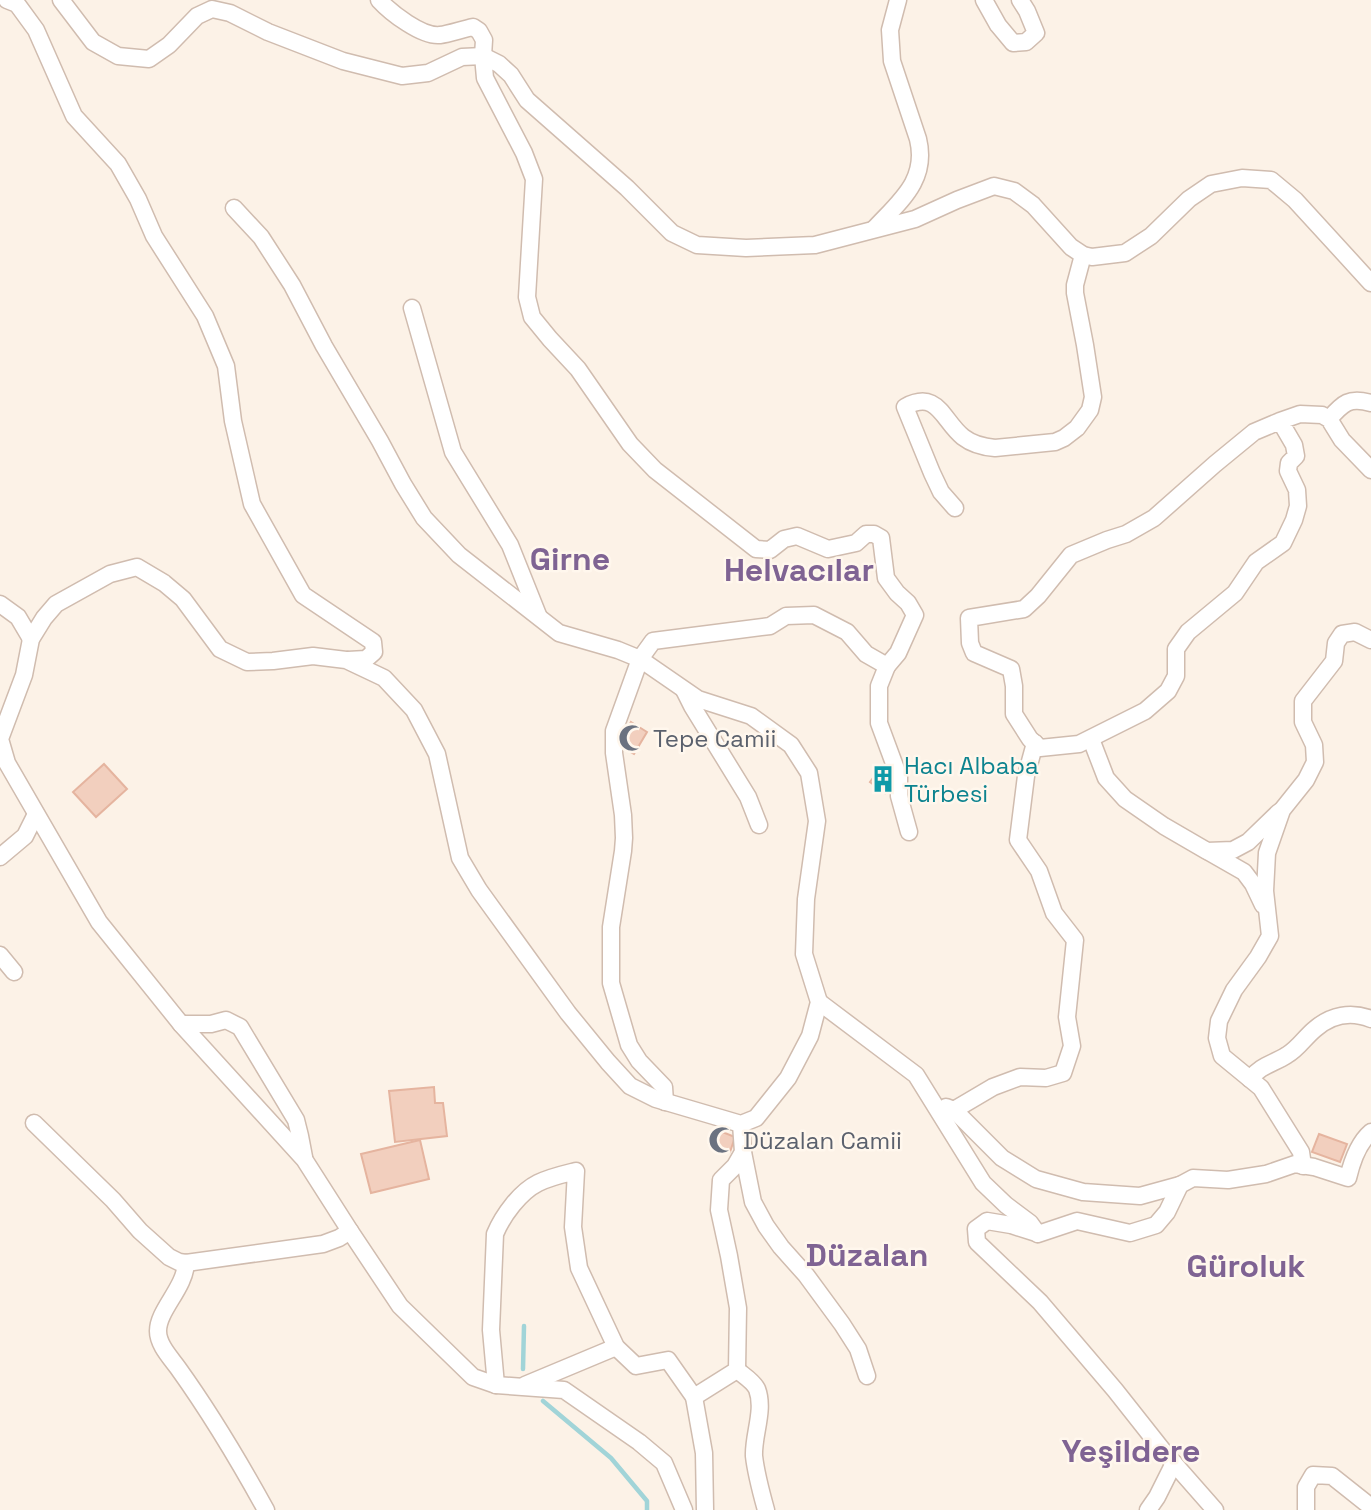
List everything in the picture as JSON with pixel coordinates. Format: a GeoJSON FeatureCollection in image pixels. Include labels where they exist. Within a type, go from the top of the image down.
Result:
{"type":"FeatureCollection","features":[{"type":"Feature","properties":{"kind":"street"},"geometry":{"type":"LineString","coordinates":[[7,0],[17,4],[36,30],[74,116],[118,164],[138,199],[154,236],[205,316],[226,366],[233,421],[253,504],[303,595],[373,642],[374,652],[366,659],[346,660],[313,656],[273,662],[247,662],[220,649],[183,599],[164,583],[138,567],[110,574],[56,604],[31,639],[24,675],[0,739],[6,764],[99,922],[181,1024],[304,1159],[400,1306],[472,1377],[496,1385],[564,1390],[639,1442],[664,1463],[684,1510]]}},
{"type":"Feature","properties":{"kind":"street"},"geometry":{"type":"LineString","coordinates":[[61,0],[93,42],[117,56],[149,59],[169,45],[197,16],[212,9],[230,13],[268,32],[343,61],[402,76],[428,73],[462,57],[483,56],[499,64],[511,75],[527,100],[627,188],[672,233],[697,245],[746,248],[815,245],[915,219],[994,186],[1014,191],[1033,205],[1071,247],[1083,255],[1092,257],[1125,253],[1151,236],[1189,199],[1211,184],[1242,178],[1271,180],[1296,200],[1371,283]]}},
{"type":"Feature","properties":{"kind":"street"},"geometry":{"type":"LineString","coordinates":[[379,0],[406,23],[419,29],[439,35],[473,27],[479,31],[484,40],[485,78],[524,153],[534,179],[527,297],[532,317],[578,369],[629,444],[655,470],[756,549],[770,550],[784,539],[797,536],[828,549],[856,543],[866,534],[881,538],[886,578],[915,615],[879,686],[879,723],[899,777],[899,796],[909,832]]}},
{"type":"Feature","properties":{"kind":"street"},"geometry":{"type":"LineString","coordinates":[[875,229],[908,192],[920,165],[918,139],[892,61],[890,30],[898,0]]}},
{"type":"Feature","properties":{"kind":"street"},"geometry":{"type":"LineString","coordinates":[[984,0],[998,25],[1013,43],[1026,42],[1036,33],[1020,0]]}},
{"type":"Feature","properties":{"kind":"street"},"geometry":{"type":"LineString","coordinates":[[234,208],[261,237],[292,285],[324,346],[424,518],[459,555],[559,633],[640,659],[698,699],[751,716],[791,745],[810,774],[817,821],[806,899],[804,954],[819,1002],[810,1036],[788,1079],[756,1118],[741,1124],[656,1099],[630,1086],[608,1062],[568,1013],[487,902],[460,858],[437,754],[414,710],[384,678],[346,660]]}},
{"type":"Feature","properties":{"kind":"street"},"geometry":{"type":"LineString","coordinates":[[955,508],[941,492],[905,407],[917,401],[928,401],[961,435],[986,447],[1046,444],[1071,434],[1083,422],[1093,397],[1075,293],[1083,255]]}},
{"type":"Feature","properties":{"kind":"street"},"geometry":{"type":"LineString","coordinates":[[412,308],[453,452],[510,545],[539,618]]}},
{"type":"Feature","properties":{"kind":"street"},"geometry":{"type":"LineString","coordinates":[[1329,419],[1346,403],[1371,403]]}},
{"type":"Feature","properties":{"kind":"street"},"geometry":{"type":"LineString","coordinates":[[1280,421],[1294,445],[1296,456],[1289,463],[1288,471],[1297,490],[1298,506],[1283,543],[1256,562],[1235,593],[1188,632],[1176,649],[1176,676],[1168,691],[1145,711],[1079,744],[1040,748],[1030,739],[1014,713],[1011,669],[974,653],[970,643],[970,618],[1024,609],[1071,555],[1126,534],[1154,517],[1254,432],[1280,421],[1300,414],[1322,415],[1329,419],[1342,440],[1371,470]]}},
{"type":"Feature","properties":{"kind":"street"},"geometry":{"type":"LineString","coordinates":[[0,604],[18,617],[31,639]]}},
{"type":"Feature","properties":{"kind":"street"},"geometry":{"type":"LineString","coordinates":[[665,1102],[666,1090],[663,1084],[639,1061],[629,1045],[611,983],[611,927],[624,838],[614,731],[640,659],[653,640],[770,626],[786,616],[814,615],[847,632],[866,654],[887,666]]}},
{"type":"Feature","properties":{"kind":"street"},"geometry":{"type":"LineString","coordinates":[[1207,851],[1233,850],[1248,842],[1282,810],[1306,780],[1315,762],[1314,745],[1303,722],[1303,701],[1334,661],[1336,643],[1342,634],[1355,632],[1371,640]]}},
{"type":"Feature","properties":{"kind":"street"},"geometry":{"type":"LineString","coordinates":[[684,690],[748,797],[760,825]]}},
{"type":"Feature","properties":{"kind":"street"},"geometry":{"type":"LineString","coordinates":[[1091,739],[1106,778],[1125,799],[1164,826],[1244,872],[1268,914]]}},
{"type":"Feature","properties":{"kind":"street"},"geometry":{"type":"LineString","coordinates":[[954,1110],[993,1087],[1020,1077],[1046,1078],[1063,1073],[1072,1046],[1067,1017],[1075,940],[1054,913],[1039,871],[1018,840],[1026,776],[1035,743]]}},
{"type":"Feature","properties":{"kind":"street"},"geometry":{"type":"LineString","coordinates":[[1282,810],[1267,853],[1265,891],[1270,936],[1234,990],[1219,1021],[1217,1038],[1222,1056],[1261,1088],[1301,1152],[1303,1166]]}},
{"type":"Feature","properties":{"kind":"street"},"geometry":{"type":"LineString","coordinates":[[0,857],[25,836],[36,814]]}},
{"type":"Feature","properties":{"kind":"street"},"geometry":{"type":"LineString","coordinates":[[0,955],[13,971]]}},
{"type":"Feature","properties":{"kind":"street"},"geometry":{"type":"LineString","coordinates":[[819,1002],[916,1075],[983,1183],[1030,1223],[1038,1234]]}},
{"type":"Feature","properties":{"kind":"street"},"geometry":{"type":"LineString","coordinates":[[1250,1079],[1257,1070],[1289,1054],[1317,1027],[1342,1014],[1360,1014],[1371,1019]]}},
{"type":"Feature","properties":{"kind":"street"},"geometry":{"type":"LineString","coordinates":[[181,1024],[211,1024],[226,1020],[240,1027],[296,1120],[304,1159]]}},
{"type":"Feature","properties":{"kind":"street"},"geometry":{"type":"LineString","coordinates":[[934,1103],[954,1110],[1002,1158],[1036,1179],[1083,1192],[1140,1196],[1180,1185],[1193,1178],[1228,1181],[1266,1174],[1294,1164],[1314,1167],[1348,1178],[1351,1164],[1364,1138],[1371,1132]]}},
{"type":"Feature","properties":{"kind":"street"},"geometry":{"type":"LineString","coordinates":[[34,1123],[150,1239],[169,1257],[179,1262],[323,1244],[350,1231]]}},
{"type":"Feature","properties":{"kind":"street"},"geometry":{"type":"LineString","coordinates":[[741,1124],[743,1152],[753,1202],[781,1247],[806,1275],[842,1324],[858,1349],[867,1376]]}},
{"type":"Feature","properties":{"kind":"street"},"geometry":{"type":"LineString","coordinates":[[737,1370],[738,1308],[719,1210],[721,1180],[735,1166],[743,1152]]}},
{"type":"Feature","properties":{"kind":"street"},"geometry":{"type":"LineString","coordinates":[[496,1385],[491,1330],[495,1234],[500,1222],[519,1198],[536,1183],[576,1171],[573,1227],[579,1268],[616,1347],[636,1366],[668,1360],[694,1396],[704,1453],[705,1510]]}},
{"type":"Feature","properties":{"kind":"street"},"geometry":{"type":"LineString","coordinates":[[1180,1185],[1167,1212],[1156,1225],[1130,1233],[1077,1221],[1038,1234],[987,1220],[976,1229],[977,1242],[1040,1303],[1214,1510]]}},
{"type":"Feature","properties":{"kind":"street"},"geometry":{"type":"LineString","coordinates":[[186,1262],[182,1282],[160,1321],[158,1332],[162,1345],[237,1457],[265,1510]]}},
{"type":"Feature","properties":{"kind":"street"},"geometry":{"type":"LineString","coordinates":[[522,1387],[616,1347]]}},
{"type":"Feature","properties":{"kind":"street"},"geometry":{"type":"LineString","coordinates":[[694,1396],[737,1370]]}},
{"type":"Feature","properties":{"kind":"street"},"geometry":{"type":"LineString","coordinates":[[737,1370],[752,1382],[757,1391],[759,1406],[754,1451],[766,1510]]}},
{"type":"Feature","properties":{"kind":"street"},"geometry":{"type":"LineString","coordinates":[[1148,1510],[1174,1463]]}},
{"type":"Feature","properties":{"kind":"street"},"geometry":{"type":"LineString","coordinates":[[1306,1510],[1306,1487],[1313,1475],[1332,1476],[1371,1507]]}},
{"type":"Feature","properties":{"kind":"building","name":"Tepe Camii"},"geometry":{"type":"Polygon","coordinates":[[[631,722],[647,732],[634,754],[618,745],[631,722]]]}},
{"type":"Feature","properties":{"kind":"building"},"geometry":{"type":"Polygon","coordinates":[[[104,764],[127,789],[96,817],[73,792],[104,764]]]}},
{"type":"Feature","properties":{"kind":"building","name":"Hacı Albaba Türbesi"},"geometry":{"type":"Polygon","coordinates":[[[881,767],[896,777],[885,793],[870,782],[881,767]]]}},
{"type":"Feature","properties":{"kind":"building"},"geometry":{"type":"Polygon","coordinates":[[[434,1087],[435,1103],[443,1103],[447,1136],[395,1142],[389,1091],[434,1087]]]}},
{"type":"Feature","properties":{"kind":"building","name":"Düzalan Camii"},"geometry":{"type":"Polygon","coordinates":[[[715,1129],[735,1137],[730,1152],[709,1144],[715,1129]]]}},
{"type":"Feature","properties":{"kind":"building"},"geometry":{"type":"Polygon","coordinates":[[[1319,1134],[1347,1144],[1340,1162],[1312,1152],[1319,1134]]]}},
{"type":"Feature","properties":{"kind":"building"},"geometry":{"type":"Polygon","coordinates":[[[420,1140],[429,1179],[371,1193],[361,1154],[420,1140]]]}},
{"type":"Feature","properties":{"kind":"waterway"},"geometry":{"type":"LineString","coordinates":[[523,1369],[524,1326]]}},
{"type":"Feature","properties":{"kind":"waterway"},"geometry":{"type":"LineString","coordinates":[[543,1401],[611,1458],[647,1501],[647,1510]]}},
{"type":"Feature","properties":{"kind":"place","name":"Tepe Camii"},"geometry":{"type":"Point","coordinates":[632,738]}},
{"type":"Feature","properties":{"kind":"place","name":"Hacı Albaba Türbesi"},"geometry":{"type":"Point","coordinates":[883,779]}},
{"type":"Feature","properties":{"kind":"place","name":"Düzalan Camii"},"geometry":{"type":"Point","coordinates":[722,1140]}},
{"type":"Feature","properties":{"kind":"district","name":"Girne"},"geometry":{"type":"Point","coordinates":[570,559]}},
{"type":"Feature","properties":{"kind":"district","name":"Helvacılar"},"geometry":{"type":"Point","coordinates":[799,570]}},
{"type":"Feature","properties":{"kind":"district","name":"Düzalan"},"geometry":{"type":"Point","coordinates":[867,1255]}},
{"type":"Feature","properties":{"kind":"district","name":"Güroluk"},"geometry":{"type":"Point","coordinates":[1246,1266]}},
{"type":"Feature","properties":{"kind":"district","name":"Yeşildere"},"geometry":{"type":"Point","coordinates":[1131,1451]}}]}
